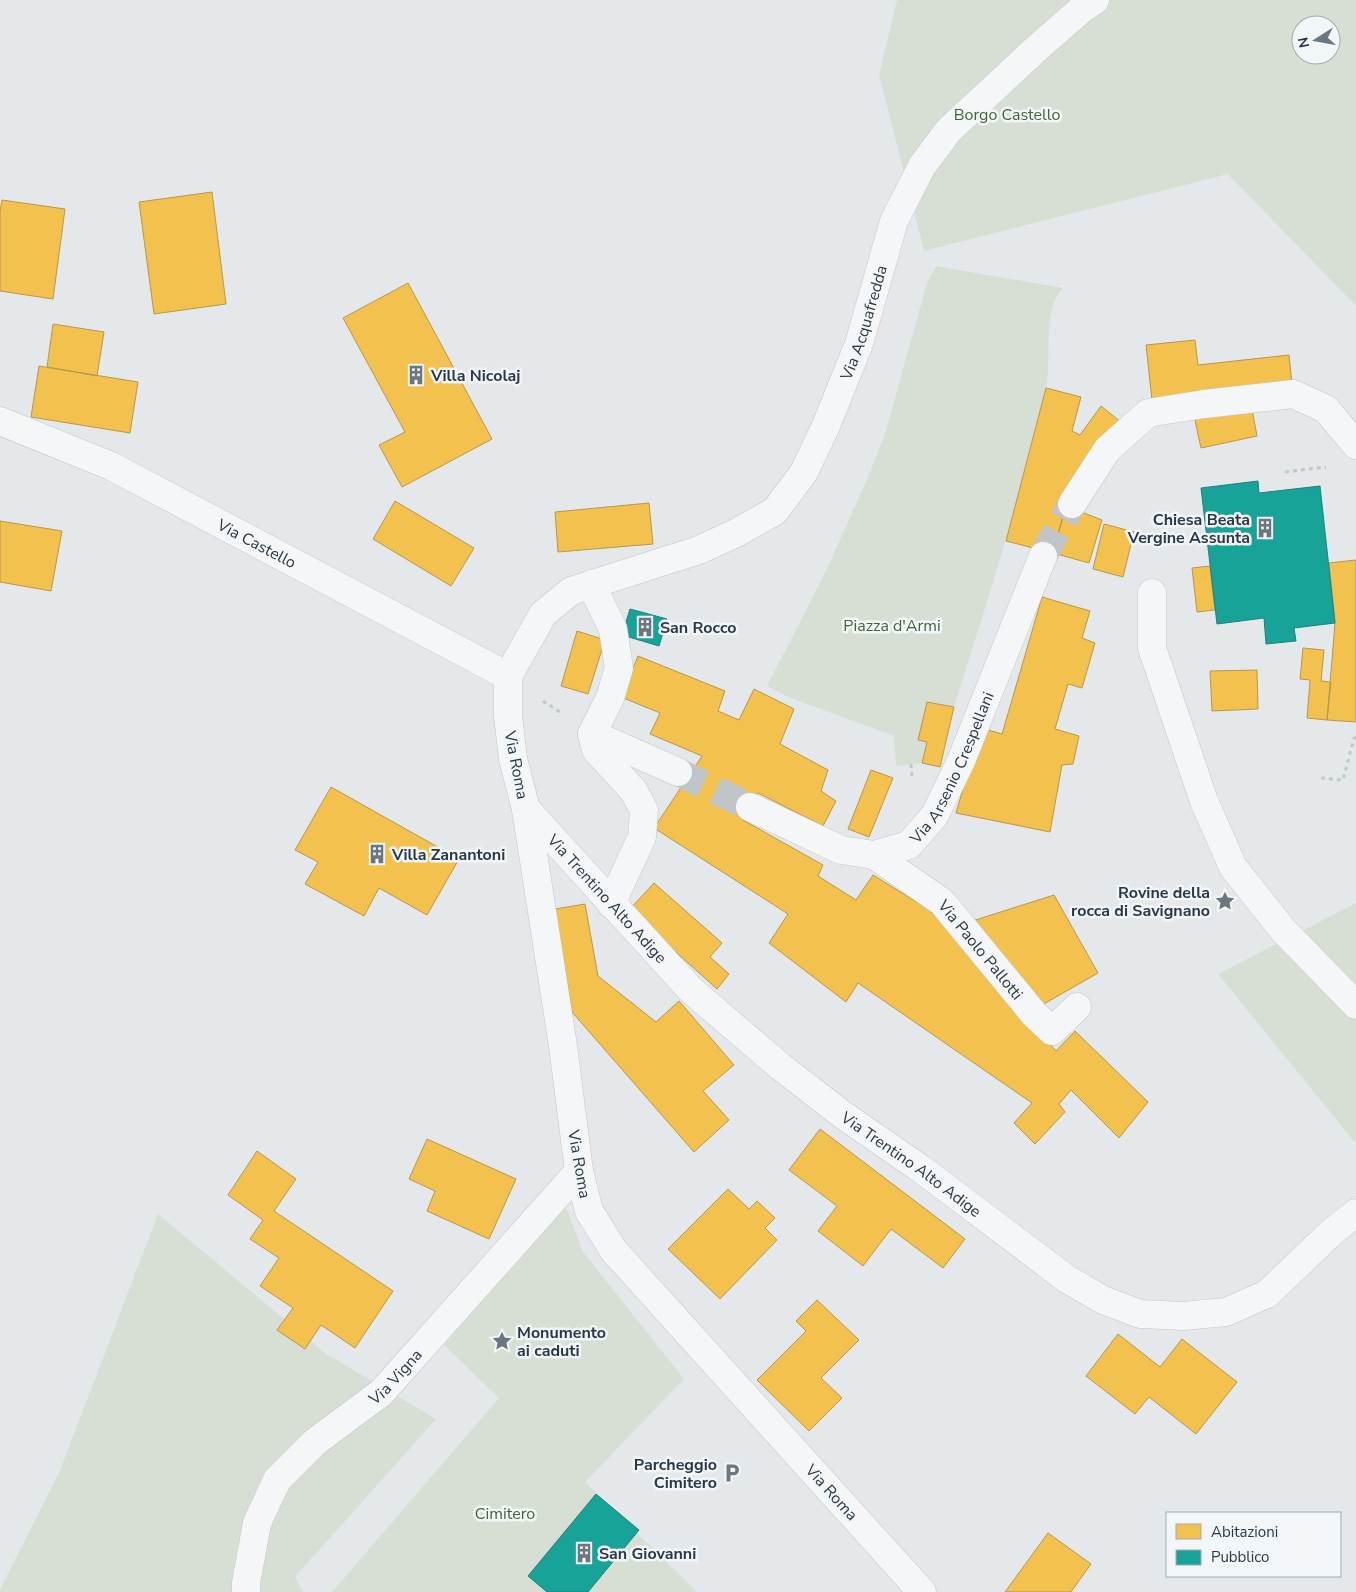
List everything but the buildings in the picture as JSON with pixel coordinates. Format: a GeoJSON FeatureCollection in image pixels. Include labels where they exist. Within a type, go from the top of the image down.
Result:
{"type":"FeatureCollection","features":[{"type":"Feature","properties":{"kind":"street","name":"Via Acquafredda"},"geometry":{"type":"LineString","coordinates":[[508,676],[542,614],[571,591],[699,550],[736,533],[774,511],[804,472],[825,428],[859,344],[894,221],[922,166],[949,130],[1036,49],[1083,8],[1095,0]]}},
{"type":"Feature","properties":{"kind":"street"},"geometry":{"type":"LineString","coordinates":[[1072,504],[1107,450],[1148,413],[1204,404],[1293,394],[1326,409],[1356,445]]}},
{"type":"Feature","properties":{"kind":"street","name":"Via Castello"},"geometry":{"type":"LineString","coordinates":[[0,421],[111,466],[508,676]]}},
{"type":"Feature","properties":{"kind":"street","name":"Via Arsenio Crespellani"},"geometry":{"type":"LineString","coordinates":[[750,807],[841,850],[874,855],[909,845],[936,815],[961,761],[1043,556]]}},
{"type":"Feature","properties":{"kind":"street"},"geometry":{"type":"LineString","coordinates":[[591,584],[614,629],[619,668],[610,698],[592,734],[596,750],[633,790],[644,810],[642,836],[611,904]]}},
{"type":"Feature","properties":{"kind":"street"},"geometry":{"type":"LineString","coordinates":[[1152,594],[1152,648],[1204,801],[1234,867],[1283,930],[1356,1005]]}},
{"type":"Feature","properties":{"kind":"street","name":"Via Roma"},"geometry":{"type":"LineString","coordinates":[[508,676],[508,716],[513,759],[526,809],[563,1046],[579,1171],[589,1211],[614,1251],[922,1592]]}},
{"type":"Feature","properties":{"kind":"street"},"geometry":{"type":"LineString","coordinates":[[592,734],[678,772]]}},
{"type":"Feature","properties":{"kind":"street","name":"Via Trentino Alto Adige"},"geometry":{"type":"LineString","coordinates":[[526,809],[691,990],[781,1067],[843,1116],[921,1169],[1067,1279],[1103,1300],[1140,1314],[1183,1316],[1226,1312],[1267,1294],[1332,1232],[1356,1213]]}},
{"type":"Feature","properties":{"kind":"street","name":"Via Paolo Pallotti"},"geometry":{"type":"LineString","coordinates":[[874,855],[942,902],[1034,1014],[1052,1031],[1077,1007]]}},
{"type":"Feature","properties":{"kind":"street","name":"Via Vigna"},"geometry":{"type":"LineString","coordinates":[[246,1592],[246,1582],[257,1523],[277,1480],[315,1442],[381,1393],[579,1171]]}},
{"type":"Feature","properties":{"kind":"path"},"geometry":{"type":"LineString","coordinates":[[1285,472],[1329,466]]}},
{"type":"Feature","properties":{"kind":"path"},"geometry":{"type":"LineString","coordinates":[[508,676],[592,734]]}},
{"type":"Feature","properties":{"kind":"path"},"geometry":{"type":"LineString","coordinates":[[1321,778],[1343,780],[1354,738],[1356,738]]}},
{"type":"Feature","properties":{"kind":"green space","name":"Borgo Castello"},"geometry":{"type":"Polygon","coordinates":[[[897,0],[1356,0],[1356,306],[1228,174],[924,251],[879,75],[897,0]]]}},
{"type":"Feature","properties":{"kind":"green space","name":"Piazza d'Armi"},"geometry":{"type":"Polygon","coordinates":[[[936,266],[1063,288],[1056,296],[1052,308],[1048,379],[1026,470],[954,707],[927,702],[918,739],[927,742],[922,763],[896,766],[894,736],[788,697],[767,686],[825,573],[868,477],[885,434],[927,283],[936,266]]]}},
{"type":"Feature","properties":{"kind":"green space"},"geometry":{"type":"Polygon","coordinates":[[[1356,903],[1356,1144],[1218,974],[1356,903]]]}},
{"type":"Feature","properties":{"kind":"green space","name":"Cimitero"},"geometry":{"type":"Polygon","coordinates":[[[565,1205],[583,1252],[684,1379],[585,1482],[697,1592],[332,1592],[499,1398],[444,1345],[565,1205]]]}},
{"type":"Feature","properties":{"kind":"green space"},"geometry":{"type":"Polygon","coordinates":[[[158,1214],[325,1353],[436,1419],[295,1577],[303,1592],[0,1592],[59,1473],[158,1214]]]}},
{"type":"Feature","properties":{"kind":"tunnel"},"geometry":{"type":"LineString","coordinates":[[1043,556],[1072,504]]}},
{"type":"Feature","properties":{"kind":"tunnel"},"geometry":{"type":"LineString","coordinates":[[678,772],[750,807]]}},
{"type":"Feature","properties":{"kind":"place","name":"Villa Nicolaj"},"geometry":{"type":"Point","coordinates":[416,375]}},
{"type":"Feature","properties":{"kind":"place","name":"Chiesa Beata Vergine Assunta"},"geometry":{"type":"Point","coordinates":[1265,528]}},
{"type":"Feature","properties":{"kind":"place","name":"San Rocco"},"geometry":{"type":"Point","coordinates":[645,627]}},
{"type":"Feature","properties":{"kind":"place","name":"Villa Zanantoni"},"geometry":{"type":"Point","coordinates":[377,854]}},
{"type":"Feature","properties":{"kind":"place","name":"Rovine della rocca di Savignano"},"geometry":{"type":"Point","coordinates":[1225,901]}},
{"type":"Feature","properties":{"kind":"place","name":"Monumento ai caduti"},"geometry":{"type":"Point","coordinates":[502,1341]}},
{"type":"Feature","properties":{"kind":"place","name":"Parcheggio Cimitero"},"geometry":{"type":"Point","coordinates":[732,1473]}},
{"type":"Feature","properties":{"kind":"place","name":"San Giovanni"},"geometry":{"type":"Point","coordinates":[584,1553]}}]}
